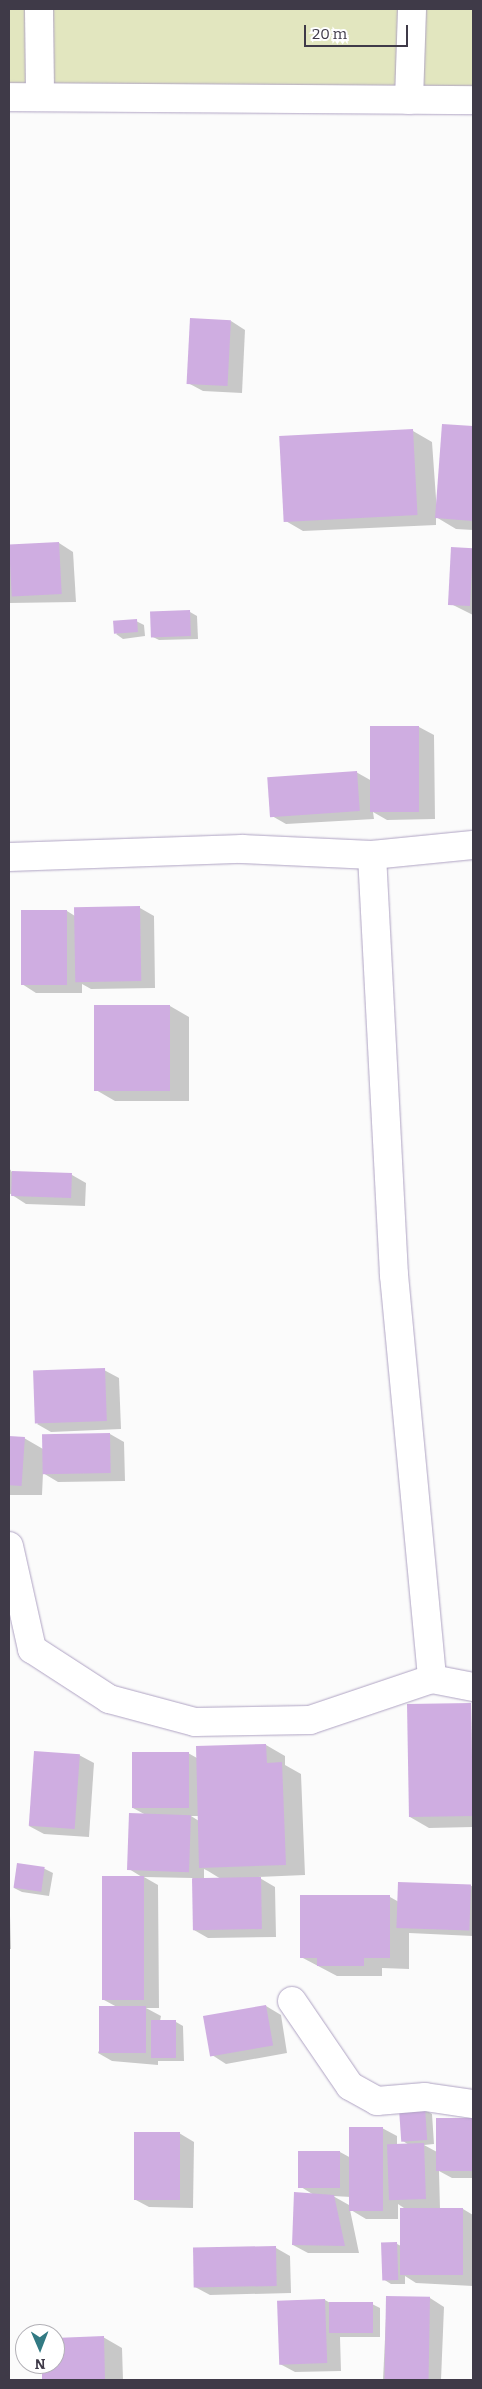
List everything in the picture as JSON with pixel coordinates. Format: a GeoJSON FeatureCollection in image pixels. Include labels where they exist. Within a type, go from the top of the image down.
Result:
{"type":"FeatureCollection","features":[{"type":"Feature","properties":{"kind":"street"},"geometry":{"type":"LineString","coordinates":[[39,9],[40,97]]}},
{"type":"Feature","properties":{"kind":"street"},"geometry":{"type":"LineString","coordinates":[[408,100],[412,9]]}},
{"type":"Feature","properties":{"kind":"street"},"geometry":{"type":"LineString","coordinates":[[9,97],[473,100]]}},
{"type":"Feature","properties":{"kind":"street"},"geometry":{"type":"LineString","coordinates":[[9,857],[242,849],[372,855],[473,845]]}},
{"type":"Feature","properties":{"kind":"street"},"geometry":{"type":"LineString","coordinates":[[372,855],[394,1275],[432,1679]]}},
{"type":"Feature","properties":{"kind":"street"},"geometry":{"type":"LineString","coordinates":[[9,1546],[32,1649],[109,1699],[195,1722],[310,1720],[432,1679],[473,1687]]}},
{"type":"Feature","properties":{"kind":"street"},"geometry":{"type":"LineString","coordinates":[[292,2001],[350,2086],[377,2101],[425,2097],[473,2104]]}},
{"type":"Feature","properties":{"kind":"green space"},"geometry":{"type":"Polygon","coordinates":[[[9,9],[473,9],[473,108],[9,108],[9,9]]]}},
{"type":"Feature","properties":{"kind":"building"},"geometry":{"type":"Polygon","coordinates":[[[190,318],[231,320],[227,386],[187,384],[190,318]]]}},
{"type":"Feature","properties":{"kind":"building"},"geometry":{"type":"Polygon","coordinates":[[[442,424],[473,426],[473,521],[435,518],[442,424]]]}},
{"type":"Feature","properties":{"kind":"building"},"geometry":{"type":"Polygon","coordinates":[[[413,429],[418,515],[284,522],[279,436],[413,429]]]}},
{"type":"Feature","properties":{"kind":"building"},"geometry":{"type":"Polygon","coordinates":[[[59,542],[62,594],[12,597],[9,545],[59,542]]]}},
{"type":"Feature","properties":{"kind":"building"},"geometry":{"type":"Polygon","coordinates":[[[451,547],[473,548],[470,606],[448,605],[451,547]]]}},
{"type":"Feature","properties":{"kind":"building"},"geometry":{"type":"Polygon","coordinates":[[[190,610],[191,636],[151,637],[150,611],[190,610]]]}},
{"type":"Feature","properties":{"kind":"building"},"geometry":{"type":"Polygon","coordinates":[[[137,619],[138,632],[114,634],[113,621],[137,619]]]}},
{"type":"Feature","properties":{"kind":"building"},"geometry":{"type":"Polygon","coordinates":[[[370,726],[419,726],[419,812],[370,812],[370,726]]]}},
{"type":"Feature","properties":{"kind":"building"},"geometry":{"type":"Polygon","coordinates":[[[357,771],[360,811],[270,817],[267,777],[357,771]]]}},
{"type":"Feature","properties":{"kind":"building"},"geometry":{"type":"Polygon","coordinates":[[[140,906],[141,981],[75,982],[74,907],[140,906]]]}},
{"type":"Feature","properties":{"kind":"building"},"geometry":{"type":"Polygon","coordinates":[[[21,910],[67,910],[67,985],[21,985],[21,910]]]}},
{"type":"Feature","properties":{"kind":"building"},"geometry":{"type":"Polygon","coordinates":[[[94,1005],[170,1005],[170,1091],[94,1091],[94,1005]]]}},
{"type":"Feature","properties":{"kind":"building"},"geometry":{"type":"Polygon","coordinates":[[[12,1171],[72,1173],[71,1198],[11,1196],[12,1171]]]}},
{"type":"Feature","properties":{"kind":"building"},"geometry":{"type":"Polygon","coordinates":[[[105,1368],[107,1421],[35,1423],[33,1371],[105,1368]]]}},
{"type":"Feature","properties":{"kind":"building"},"geometry":{"type":"Polygon","coordinates":[[[110,1433],[111,1473],[43,1474],[42,1434],[110,1433]]]}},
{"type":"Feature","properties":{"kind":"building"},"geometry":{"type":"Polygon","coordinates":[[[9,1436],[25,1437],[22,1486],[9,1485],[9,1436]]]}},
{"type":"Feature","properties":{"kind":"building"},"geometry":{"type":"Polygon","coordinates":[[[471,1703],[473,1816],[409,1817],[407,1704],[471,1703]]]}},
{"type":"Feature","properties":{"kind":"building"},"geometry":{"type":"Polygon","coordinates":[[[266,1744],[267,1763],[282,1762],[286,1865],[199,1868],[196,1746],[266,1744]]]}},
{"type":"Feature","properties":{"kind":"building"},"geometry":{"type":"Polygon","coordinates":[[[34,1751],[80,1754],[75,1829],[29,1826],[34,1751]]]}},
{"type":"Feature","properties":{"kind":"building"},"geometry":{"type":"Polygon","coordinates":[[[132,1752],[189,1752],[189,1808],[132,1808],[132,1752]]]}},
{"type":"Feature","properties":{"kind":"building"},"geometry":{"type":"Polygon","coordinates":[[[129,1813],[191,1815],[189,1872],[127,1870],[129,1813]]]}},
{"type":"Feature","properties":{"kind":"building"},"geometry":{"type":"Polygon","coordinates":[[[17,1863],[45,1867],[41,1892],[14,1888],[17,1863]]]}},
{"type":"Feature","properties":{"kind":"building"},"geometry":{"type":"Polygon","coordinates":[[[102,1876],[144,1876],[144,2000],[102,2000],[102,1876]]]}},
{"type":"Feature","properties":{"kind":"building"},"geometry":{"type":"Polygon","coordinates":[[[261,1877],[262,1929],[193,1930],[192,1878],[261,1877]]]}},
{"type":"Feature","properties":{"kind":"building"},"geometry":{"type":"Polygon","coordinates":[[[398,1882],[471,1885],[469,1931],[396,1928],[398,1882]]]}},
{"type":"Feature","properties":{"kind":"building"},"geometry":{"type":"Polygon","coordinates":[[[300,1895],[390,1895],[390,1958],[364,1958],[364,1966],[317,1966],[317,1958],[300,1958],[300,1895]]]}},
{"type":"Feature","properties":{"kind":"building"},"geometry":{"type":"Polygon","coordinates":[[[266,2005],[273,2045],[210,2056],[203,2016],[266,2005]]]}},
{"type":"Feature","properties":{"kind":"building"},"geometry":{"type":"Polygon","coordinates":[[[99,2006],[146,2006],[146,2053],[99,2053],[99,2006]]]}},
{"type":"Feature","properties":{"kind":"building"},"geometry":{"type":"Polygon","coordinates":[[[151,2020],[176,2020],[176,2058],[151,2058],[151,2020]]]}},
{"type":"Feature","properties":{"kind":"building"},"geometry":{"type":"Polygon","coordinates":[[[425,2108],[427,2140],[401,2142],[399,2110],[425,2108]]]}},
{"type":"Feature","properties":{"kind":"building"},"geometry":{"type":"Polygon","coordinates":[[[436,2118],[473,2118],[473,2171],[436,2171],[436,2118]]]}},
{"type":"Feature","properties":{"kind":"building"},"geometry":{"type":"Polygon","coordinates":[[[349,2127],[383,2127],[383,2211],[349,2211],[349,2127]]]}},
{"type":"Feature","properties":{"kind":"building"},"geometry":{"type":"Polygon","coordinates":[[[134,2132],[180,2132],[180,2200],[134,2200],[134,2132]]]}},
{"type":"Feature","properties":{"kind":"building"},"geometry":{"type":"Polygon","coordinates":[[[424,2143],[426,2199],[389,2200],[387,2144],[424,2143]]]}},
{"type":"Feature","properties":{"kind":"building"},"geometry":{"type":"Polygon","coordinates":[[[298,2151],[340,2151],[340,2188],[298,2188],[298,2151]]]}},
{"type":"Feature","properties":{"kind":"building"},"geometry":{"type":"Polygon","coordinates":[[[294,2192],[334,2195],[345,2246],[292,2245],[294,2192]]]}},
{"type":"Feature","properties":{"kind":"building"},"geometry":{"type":"Polygon","coordinates":[[[400,2208],[463,2208],[463,2275],[400,2275],[400,2208]]]}},
{"type":"Feature","properties":{"kind":"building"},"geometry":{"type":"Polygon","coordinates":[[[397,2242],[398,2280],[382,2281],[381,2243],[397,2242]]]}},
{"type":"Feature","properties":{"kind":"building"},"geometry":{"type":"Polygon","coordinates":[[[276,2246],[277,2286],[194,2287],[193,2247],[276,2246]]]}},
{"type":"Feature","properties":{"kind":"building"},"geometry":{"type":"Polygon","coordinates":[[[386,2296],[430,2297],[429,2380],[385,2380],[386,2296]]]}},
{"type":"Feature","properties":{"kind":"building"},"geometry":{"type":"Polygon","coordinates":[[[325,2299],[327,2363],[279,2365],[277,2301],[325,2299]]]}},
{"type":"Feature","properties":{"kind":"building"},"geometry":{"type":"Polygon","coordinates":[[[329,2302],[373,2302],[373,2333],[329,2333],[329,2302]]]}},
{"type":"Feature","properties":{"kind":"building"},"geometry":{"type":"Polygon","coordinates":[[[104,2336],[105,2380],[42,2380],[42,2374],[65,2374],[65,2338],[104,2336]]]}}]}
